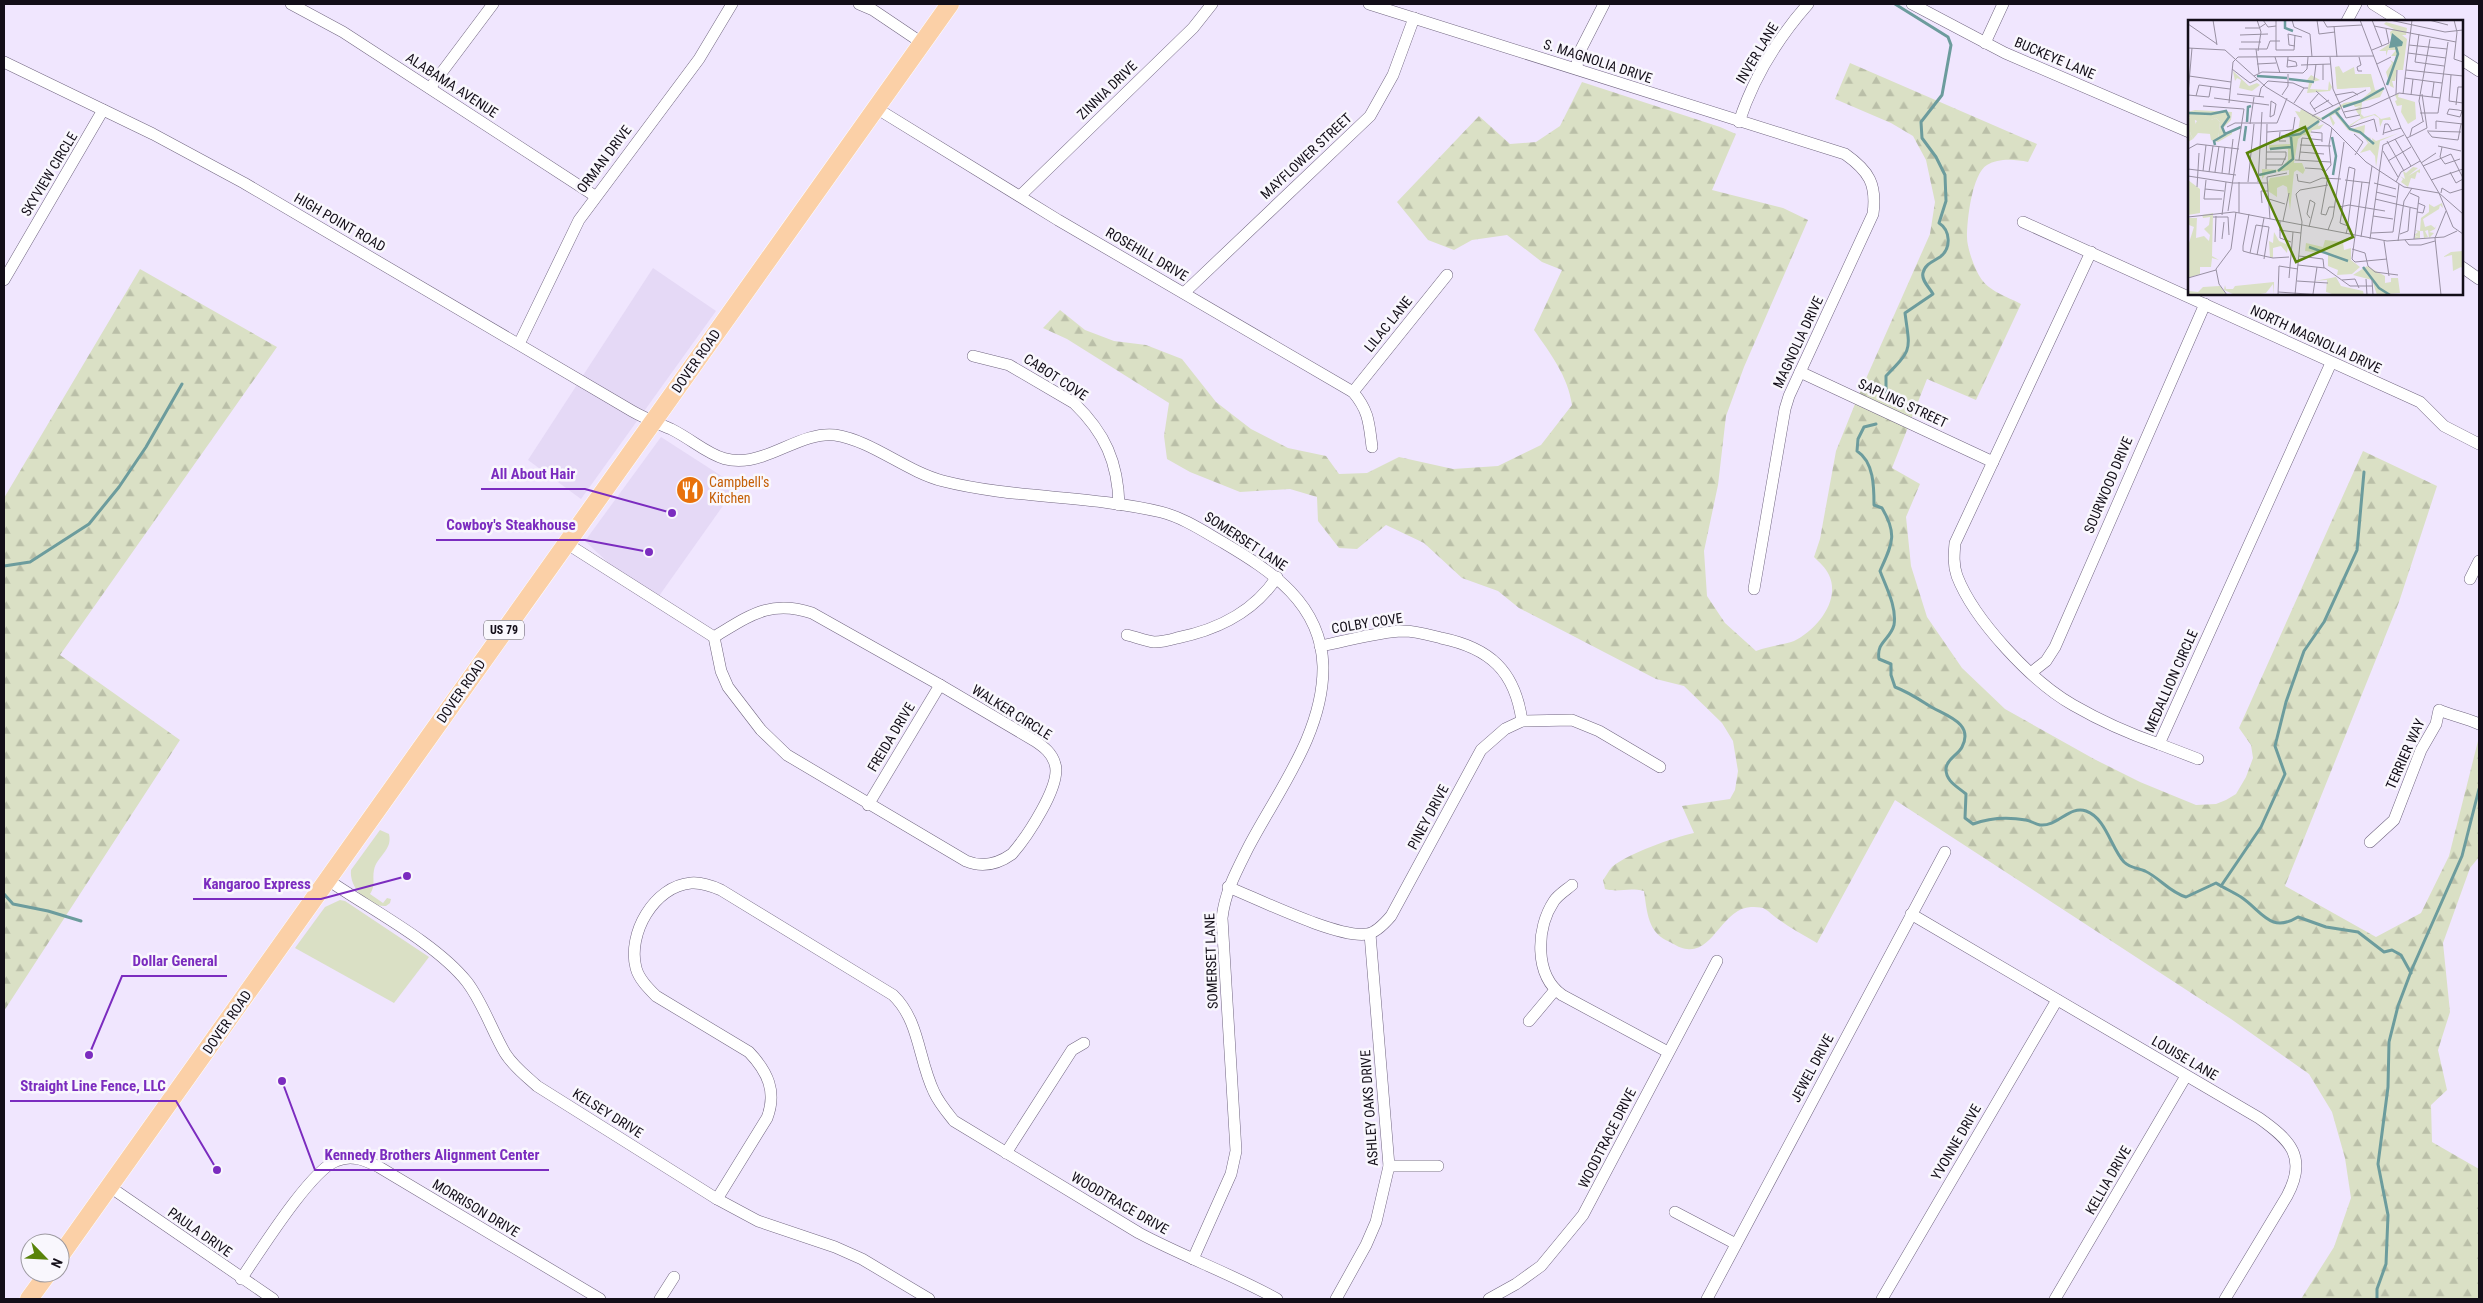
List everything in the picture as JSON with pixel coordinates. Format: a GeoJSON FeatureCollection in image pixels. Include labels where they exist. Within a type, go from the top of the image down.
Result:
{"type":"FeatureCollection","features":[{"type":"Feature","properties":{"kind":"main road","name":"DOVER ROAD"},"geometry":{"type":"LineString","coordinates":[[70,1242],[950,4]]}},
{"type":"Feature","properties":{"kind":"main road"},"geometry":{"type":"LineString","coordinates":[[29,1299],[41,1283]]}},
{"type":"Feature","properties":{"kind":"street","name":"ALABAMA AVENUE"},"geometry":{"type":"LineString","coordinates":[[291,4],[343,32],[595,196]]}},
{"type":"Feature","properties":{"kind":"street"},"geometry":{"type":"LineString","coordinates":[[430,88],[492,4]]}},
{"type":"Feature","properties":{"kind":"street","name":"ORMAN DRIVE"},"geometry":{"type":"LineString","coordinates":[[519,344],[564,248],[595,196],[699,59],[732,4]]}},
{"type":"Feature","properties":{"kind":"street"},"geometry":{"type":"LineString","coordinates":[[859,4],[873,10],[922,43]]}},
{"type":"Feature","properties":{"kind":"street","name":"ZINNIA DRIVE"},"geometry":{"type":"LineString","coordinates":[[1020,196],[1194,28],[1212,4]]}},
{"type":"Feature","properties":{"kind":"street","name":"S. MAGNOLIA DRIVE"},"geometry":{"type":"LineString","coordinates":[[1369,4],[1817,146]]}},
{"type":"Feature","properties":{"kind":"street"},"geometry":{"type":"LineString","coordinates":[[1577,69],[1578,55],[1604,4]]}},
{"type":"Feature","properties":{"kind":"street","name":"INVER LANE"},"geometry":{"type":"LineString","coordinates":[[1739,122],[1759,74],[1783,35],[1808,4]]}},
{"type":"Feature","properties":{"kind":"street","name":"BUCKEYE LANE"},"geometry":{"type":"LineString","coordinates":[[1912,4],[1985,43],[2188,132]]}},
{"type":"Feature","properties":{"kind":"street"},"geometry":{"type":"LineString","coordinates":[[1985,43],[2004,4]]}},
{"type":"Feature","properties":{"kind":"street"},"geometry":{"type":"LineString","coordinates":[[2348,20],[2356,4]]}},
{"type":"Feature","properties":{"kind":"street"},"geometry":{"type":"LineString","coordinates":[[2373,4],[2398,20]]}},
{"type":"Feature","properties":{"kind":"street","name":"MAYFLOWER STREET"},"geometry":{"type":"LineString","coordinates":[[1185,292],[1370,116],[1393,75],[1414,18]]}},
{"type":"Feature","properties":{"kind":"street"},"geometry":{"type":"LineString","coordinates":[[2463,61],[2479,71]]}},
{"type":"Feature","properties":{"kind":"street","name":"HIGH POINT ROAD"},"geometry":{"type":"LineString","coordinates":[[4,62],[104,110],[244,183],[653,423]]}},
{"type":"Feature","properties":{"kind":"street","name":"ROSEHILL DRIVE"},"geometry":{"type":"LineString","coordinates":[[876,108],[1020,196],[1353,392],[1364,405],[1369,420],[1372,447]]}},
{"type":"Feature","properties":{"kind":"street","name":"SKYVIEW CIRCLE"},"geometry":{"type":"LineString","coordinates":[[4,280],[104,110]]}},
{"type":"Feature","properties":{"kind":"street","name":"MAGNOLIA DRIVE"},"geometry":{"type":"LineString","coordinates":[[1754,588],[1785,409],[1800,372],[1869,225],[1875,200],[1871,180],[1865,169],[1845,154],[1817,146]]}},
{"type":"Feature","properties":{"kind":"street","name":"NORTH MAGNOLIA DRIVE"},"geometry":{"type":"LineString","coordinates":[[2023,222],[2420,402],[2444,426],[2479,444]]}},
{"type":"Feature","properties":{"kind":"street","name":"MEDALLION CIRCLE"},"geometry":{"type":"LineString","coordinates":[[2091,252],[1955,543],[1954,560],[1958,577],[1983,621],[2032,672],[2072,705],[2159,744],[2331,363]]}},
{"type":"Feature","properties":{"kind":"street"},"geometry":{"type":"LineString","coordinates":[[2463,268],[2479,279]]}},
{"type":"Feature","properties":{"kind":"street","name":"LILAC LANE"},"geometry":{"type":"LineString","coordinates":[[1353,392],[1447,275]]}},
{"type":"Feature","properties":{"kind":"street","name":"SOURWOOD DRIVE"},"geometry":{"type":"LineString","coordinates":[[2032,672],[2046,661],[2055,647],[2205,304]]}},
{"type":"Feature","properties":{"kind":"street","name":"CABOT COVE"},"geometry":{"type":"LineString","coordinates":[[973,356],[1009,365],[1074,403],[1083,411],[1103,435],[1118,481],[1119,505]]}},
{"type":"Feature","properties":{"kind":"street","name":"SAPLING STREET"},"geometry":{"type":"LineString","coordinates":[[1800,372],[1993,462]]}},
{"type":"Feature","properties":{"kind":"street","name":"SOMERSET LANE"},"geometry":{"type":"LineString","coordinates":[[653,423],[670,429],[708,452],[729,461],[744,462],[816,436],[828,434],[852,440],[912,470],[941,481],[1159,512],[1183,519],[1277,577],[1298,600],[1320,646],[1323,664],[1320,691],[1309,732],[1295,763],[1228,887],[1222,918],[1236,1151],[1231,1174],[1193,1260]]}},
{"type":"Feature","properties":{"kind":"street"},"geometry":{"type":"LineString","coordinates":[[566,543],[714,637]]}},
{"type":"Feature","properties":{"kind":"street"},"geometry":{"type":"LineString","coordinates":[[2470,579],[2479,561]]}},
{"type":"Feature","properties":{"kind":"street"},"geometry":{"type":"LineString","coordinates":[[1127,635],[1154,642],[1210,629],[1230,620],[1248,608],[1269,589],[1277,577]]}},
{"type":"Feature","properties":{"kind":"street","name":"WALKER CIRCLE"},"geometry":{"type":"LineString","coordinates":[[778,606],[797,608],[818,616],[940,685],[1027,735],[1047,750],[1052,757],[1057,772],[1055,785],[1022,842],[1012,854],[998,863],[984,865],[972,863],[795,762],[771,740],[728,687],[714,637],[768,609],[778,606]]}},
{"type":"Feature","properties":{"kind":"street","name":"COLBY COVE"},"geometry":{"type":"LineString","coordinates":[[1320,646],[1404,632],[1415,632],[1462,642],[1481,651],[1499,665],[1516,693],[1522,721]]}},
{"type":"Feature","properties":{"kind":"street","name":"FREIDA DRIVE"},"geometry":{"type":"LineString","coordinates":[[868,804],[940,685]]}},
{"type":"Feature","properties":{"kind":"street","name":"TERRIER WAY"},"geometry":{"type":"LineString","coordinates":[[2370,842],[2394,820],[2421,750],[2436,724],[2439,710],[2454,717],[2465,717],[2479,724]]}},
{"type":"Feature","properties":{"kind":"street","name":"PINEY DRIVE"},"geometry":{"type":"LineString","coordinates":[[1370,934],[1391,916],[1481,750],[1505,729],[1522,721],[1572,720],[1599,731],[1660,767]]}},
{"type":"Feature","properties":{"kind":"street"},"geometry":{"type":"LineString","coordinates":[[2159,744],[2198,759]]}},
{"type":"Feature","properties":{"kind":"street","name":"JEWEL DRIVE"},"geometry":{"type":"LineString","coordinates":[[1706,1299],[1945,852]]}},
{"type":"Feature","properties":{"kind":"street","name":"KELSEY DRIVE"},"geometry":{"type":"LineString","coordinates":[[328,880],[429,947],[457,970],[468,984],[505,1054],[527,1077],[717,1199],[758,1221],[835,1247],[862,1259],[929,1299]]}},
{"type":"Feature","properties":{"kind":"street","name":"WOODTRACE DRIVE"},"geometry":{"type":"LineString","coordinates":[[717,1199],[754,1141],[771,1106],[772,1091],[760,1064],[748,1052],[656,996],[644,984],[636,969],[635,940],[641,923],[662,895],[673,888],[690,883],[705,884],[721,890],[893,995],[905,1008],[912,1022],[933,1090],[942,1107],[954,1121],[1139,1233],[1193,1260],[1237,1277],[1277,1299]]}},
{"type":"Feature","properties":{"kind":"street"},"geometry":{"type":"LineString","coordinates":[[1572,885],[1554,901],[1542,931],[1542,964],[1548,980],[1555,990],[1668,1052]]}},
{"type":"Feature","properties":{"kind":"street"},"geometry":{"type":"LineString","coordinates":[[1228,887],[1337,932],[1358,935],[1370,934]]}},
{"type":"Feature","properties":{"kind":"street","name":"LOUISE LANE"},"geometry":{"type":"LineString","coordinates":[[1911,914],[2259,1118],[2283,1135],[2290,1145],[2296,1163],[2296,1172],[2288,1193],[2226,1299]]}},
{"type":"Feature","properties":{"kind":"street","name":"ASHLEY OAKS DRIVE"},"geometry":{"type":"LineString","coordinates":[[1336,1299],[1366,1245],[1376,1222],[1389,1166],[1370,934]]}},
{"type":"Feature","properties":{"kind":"street","name":"WOODTRACE DRIVE"},"geometry":{"type":"LineString","coordinates":[[1489,1299],[1516,1284],[1541,1266],[1579,1220],[1597,1192],[1668,1052],[1717,961]]}},
{"type":"Feature","properties":{"kind":"street"},"geometry":{"type":"LineString","coordinates":[[1530,1021],[1555,990]]}},
{"type":"Feature","properties":{"kind":"street","name":"YVONNE DRIVE"},"geometry":{"type":"LineString","coordinates":[[1882,1299],[2057,1000]]}},
{"type":"Feature","properties":{"kind":"street"},"geometry":{"type":"LineString","coordinates":[[1006,1153],[1072,1050],[1084,1043]]}},
{"type":"Feature","properties":{"kind":"street","name":"KELLIA DRIVE"},"geometry":{"type":"LineString","coordinates":[[2055,1299],[2186,1076]]}},
{"type":"Feature","properties":{"kind":"street","name":"MORRISON DRIVE"},"geometry":{"type":"LineString","coordinates":[[241,1279],[315,1175],[335,1161],[350,1157],[363,1159],[379,1167],[600,1299]]}},
{"type":"Feature","properties":{"kind":"street"},"geometry":{"type":"LineString","coordinates":[[1389,1166],[1438,1166]]}},
{"type":"Feature","properties":{"kind":"street","name":"PAULA DRIVE"},"geometry":{"type":"LineString","coordinates":[[110,1187],[241,1279],[273,1299]]}},
{"type":"Feature","properties":{"kind":"street"},"geometry":{"type":"LineString","coordinates":[[1675,1212],[1736,1244]]}},
{"type":"Feature","properties":{"kind":"street"},"geometry":{"type":"LineString","coordinates":[[660,1299],[674,1277]]}},
{"type":"Feature","properties":{"kind":"shaded area"},"geometry":{"type":"Polygon","coordinates":[[[653,268],[716,311],[581,499],[528,460],[653,268]]]}},
{"type":"Feature","properties":{"kind":"shaded area"},"geometry":{"type":"Polygon","coordinates":[[[661,437],[737,486],[659,596],[614,568],[585,541],[661,437]]]}},
{"type":"Feature","properties":{"kind":"green space"},"geometry":{"type":"Polygon","coordinates":[[[1850,63],[2037,144],[2028,162],[2001,160],[1987,165],[1982,170],[1974,187],[1968,220],[1968,246],[1973,263],[1983,282],[1993,290],[2021,304],[1976,400],[1927,379],[1892,468],[1920,484],[1906,517],[1911,566],[1927,617],[1962,668],[2005,709],[2094,759],[2140,782],[2196,805],[2216,804],[2226,800],[2236,794],[2246,777],[2253,758],[2251,745],[2239,728],[2363,451],[2437,486],[2399,602],[2285,886],[2376,937],[2421,913],[2449,856],[2478,741],[2479,857],[2470,868],[2443,943],[2450,1012],[2438,1050],[2447,1090],[2431,1105],[2432,1142],[2479,1169],[2479,1299],[2301,1299],[2334,1247],[2351,1198],[2345,1158],[2332,1112],[2309,1074],[2231,1019],[1895,800],[1817,943],[1776,918],[1765,909],[1756,907],[1741,909],[1725,922],[1711,938],[1696,948],[1687,949],[1676,946],[1657,934],[1650,921],[1644,891],[1605,889],[1603,880],[1612,867],[1629,856],[1674,838],[1694,833],[1682,806],[1730,799],[1735,790],[1738,771],[1733,741],[1722,723],[1684,686],[1656,679],[1519,608],[1498,591],[1462,578],[1424,543],[1386,525],[1357,549],[1339,548],[1318,521],[1317,497],[1290,489],[1240,492],[1190,472],[1167,459],[1164,436],[1169,403],[1067,339],[1043,328],[1060,310],[1085,330],[1114,341],[1146,345],[1182,359],[1216,402],[1251,429],[1288,448],[1326,456],[1339,474],[1367,473],[1399,457],[1453,469],[1498,466],[1541,445],[1572,405],[1567,384],[1552,356],[1534,330],[1562,270],[1542,262],[1507,235],[1472,240],[1454,250],[1428,240],[1397,202],[1479,116],[1510,144],[1536,142],[1560,126],[1582,82],[1720,127],[1736,134],[1712,190],[1783,208],[1808,220],[1744,367],[1726,416],[1718,485],[1704,551],[1707,596],[1725,623],[1756,651],[1785,644],[1794,641],[1810,630],[1824,614],[1829,604],[1832,595],[1832,585],[1829,575],[1814,557],[1820,539],[1836,451],[1930,234],[1935,202],[1926,160],[1913,136],[1891,123],[1835,99],[1850,63]]]}},
{"type":"Feature","properties":{"kind":"green space"},"geometry":{"type":"Polygon","coordinates":[[[140,269],[277,347],[60,655],[180,740],[4,1011],[4,498],[140,269]]]}},
{"type":"Feature","properties":{"kind":"green space"},"geometry":{"type":"Polygon","coordinates":[[[380,830],[389,834],[390,840],[387,849],[374,870],[373,888],[370,894],[383,903],[387,898],[391,899],[390,903],[386,906],[366,900],[356,889],[351,876],[351,870],[380,830]]]}},
{"type":"Feature","properties":{"kind":"green space"},"geometry":{"type":"Polygon","coordinates":[[[340,900],[345,901],[429,957],[394,1003],[295,948],[325,907],[340,900]]]}},
{"type":"Feature","properties":{"kind":"waterway"},"geometry":{"type":"LineString","coordinates":[[1886,392],[1886,376],[1901,360],[1908,348],[1905,313],[1933,294],[1924,281],[1923,273],[1928,265],[1944,253],[1948,244],[1947,234],[1939,223],[1946,201],[1945,175],[1936,157],[1922,138],[1921,122],[1942,95],[1951,45],[1948,37],[1895,4]]}},
{"type":"Feature","properties":{"kind":"waterway"},"geometry":{"type":"LineString","coordinates":[[4,566],[30,562],[89,524],[119,487],[146,447],[182,384]]}},
{"type":"Feature","properties":{"kind":"waterway"},"geometry":{"type":"LineString","coordinates":[[1876,424],[1864,427],[1858,439],[1857,451],[1863,456],[1870,468],[1874,505],[1882,508],[1892,533],[1888,554],[1880,571],[1888,590],[1895,618],[1890,634],[1881,645],[1879,659],[1891,664],[1891,675],[1895,687],[1956,720],[1961,725],[1965,738],[1962,747],[1948,762],[1946,773],[1950,780],[1966,794],[1965,818],[1973,824],[1986,820],[2006,818],[2046,825],[2074,811],[2086,811],[2099,820],[2124,862],[2129,866],[2145,871],[2180,895],[2186,897],[2216,883],[2241,897],[2273,922],[2288,922],[2298,917],[2326,927],[2358,932],[2384,952],[2392,950],[2401,955],[2411,973]]}},
{"type":"Feature","properties":{"kind":"waterway"},"geometry":{"type":"LineString","coordinates":[[2221,886],[2261,827],[2285,774],[2275,746],[2286,702],[2304,651],[2324,622],[2357,550],[2364,472]]}},
{"type":"Feature","properties":{"kind":"waterway"},"geometry":{"type":"LineString","coordinates":[[2377,1299],[2377,1289],[2386,1264],[2388,1215],[2378,1164],[2388,1087],[2389,1042],[2398,1006],[2412,969],[2462,856],[2479,789]]}},
{"type":"Feature","properties":{"kind":"waterway"},"geometry":{"type":"LineString","coordinates":[[4,894],[13,904],[48,911],[81,921]]}},
{"type":"Feature","properties":{"kind":"place","name":"Campbell's Kitchen"},"geometry":{"type":"Point","coordinates":[690,490]}},
{"type":"Feature","properties":{"kind":"place","name":"All About Hair"},"geometry":{"type":"Point","coordinates":[672,513]}},
{"type":"Feature","properties":{"kind":"place","name":"Cowboy's Steakhouse"},"geometry":{"type":"Point","coordinates":[649,552]}},
{"type":"Feature","properties":{"kind":"place","name":"Kangaroo Express"},"geometry":{"type":"Point","coordinates":[407,876]}},
{"type":"Feature","properties":{"kind":"place","name":"Dollar General"},"geometry":{"type":"Point","coordinates":[89,1055]}},
{"type":"Feature","properties":{"kind":"place","name":"Kennedy Brothers Alignment Center"},"geometry":{"type":"Point","coordinates":[282,1081]}},
{"type":"Feature","properties":{"kind":"place","name":"Straight Line Fence, LLC"},"geometry":{"type":"Point","coordinates":[217,1170]}}]}
